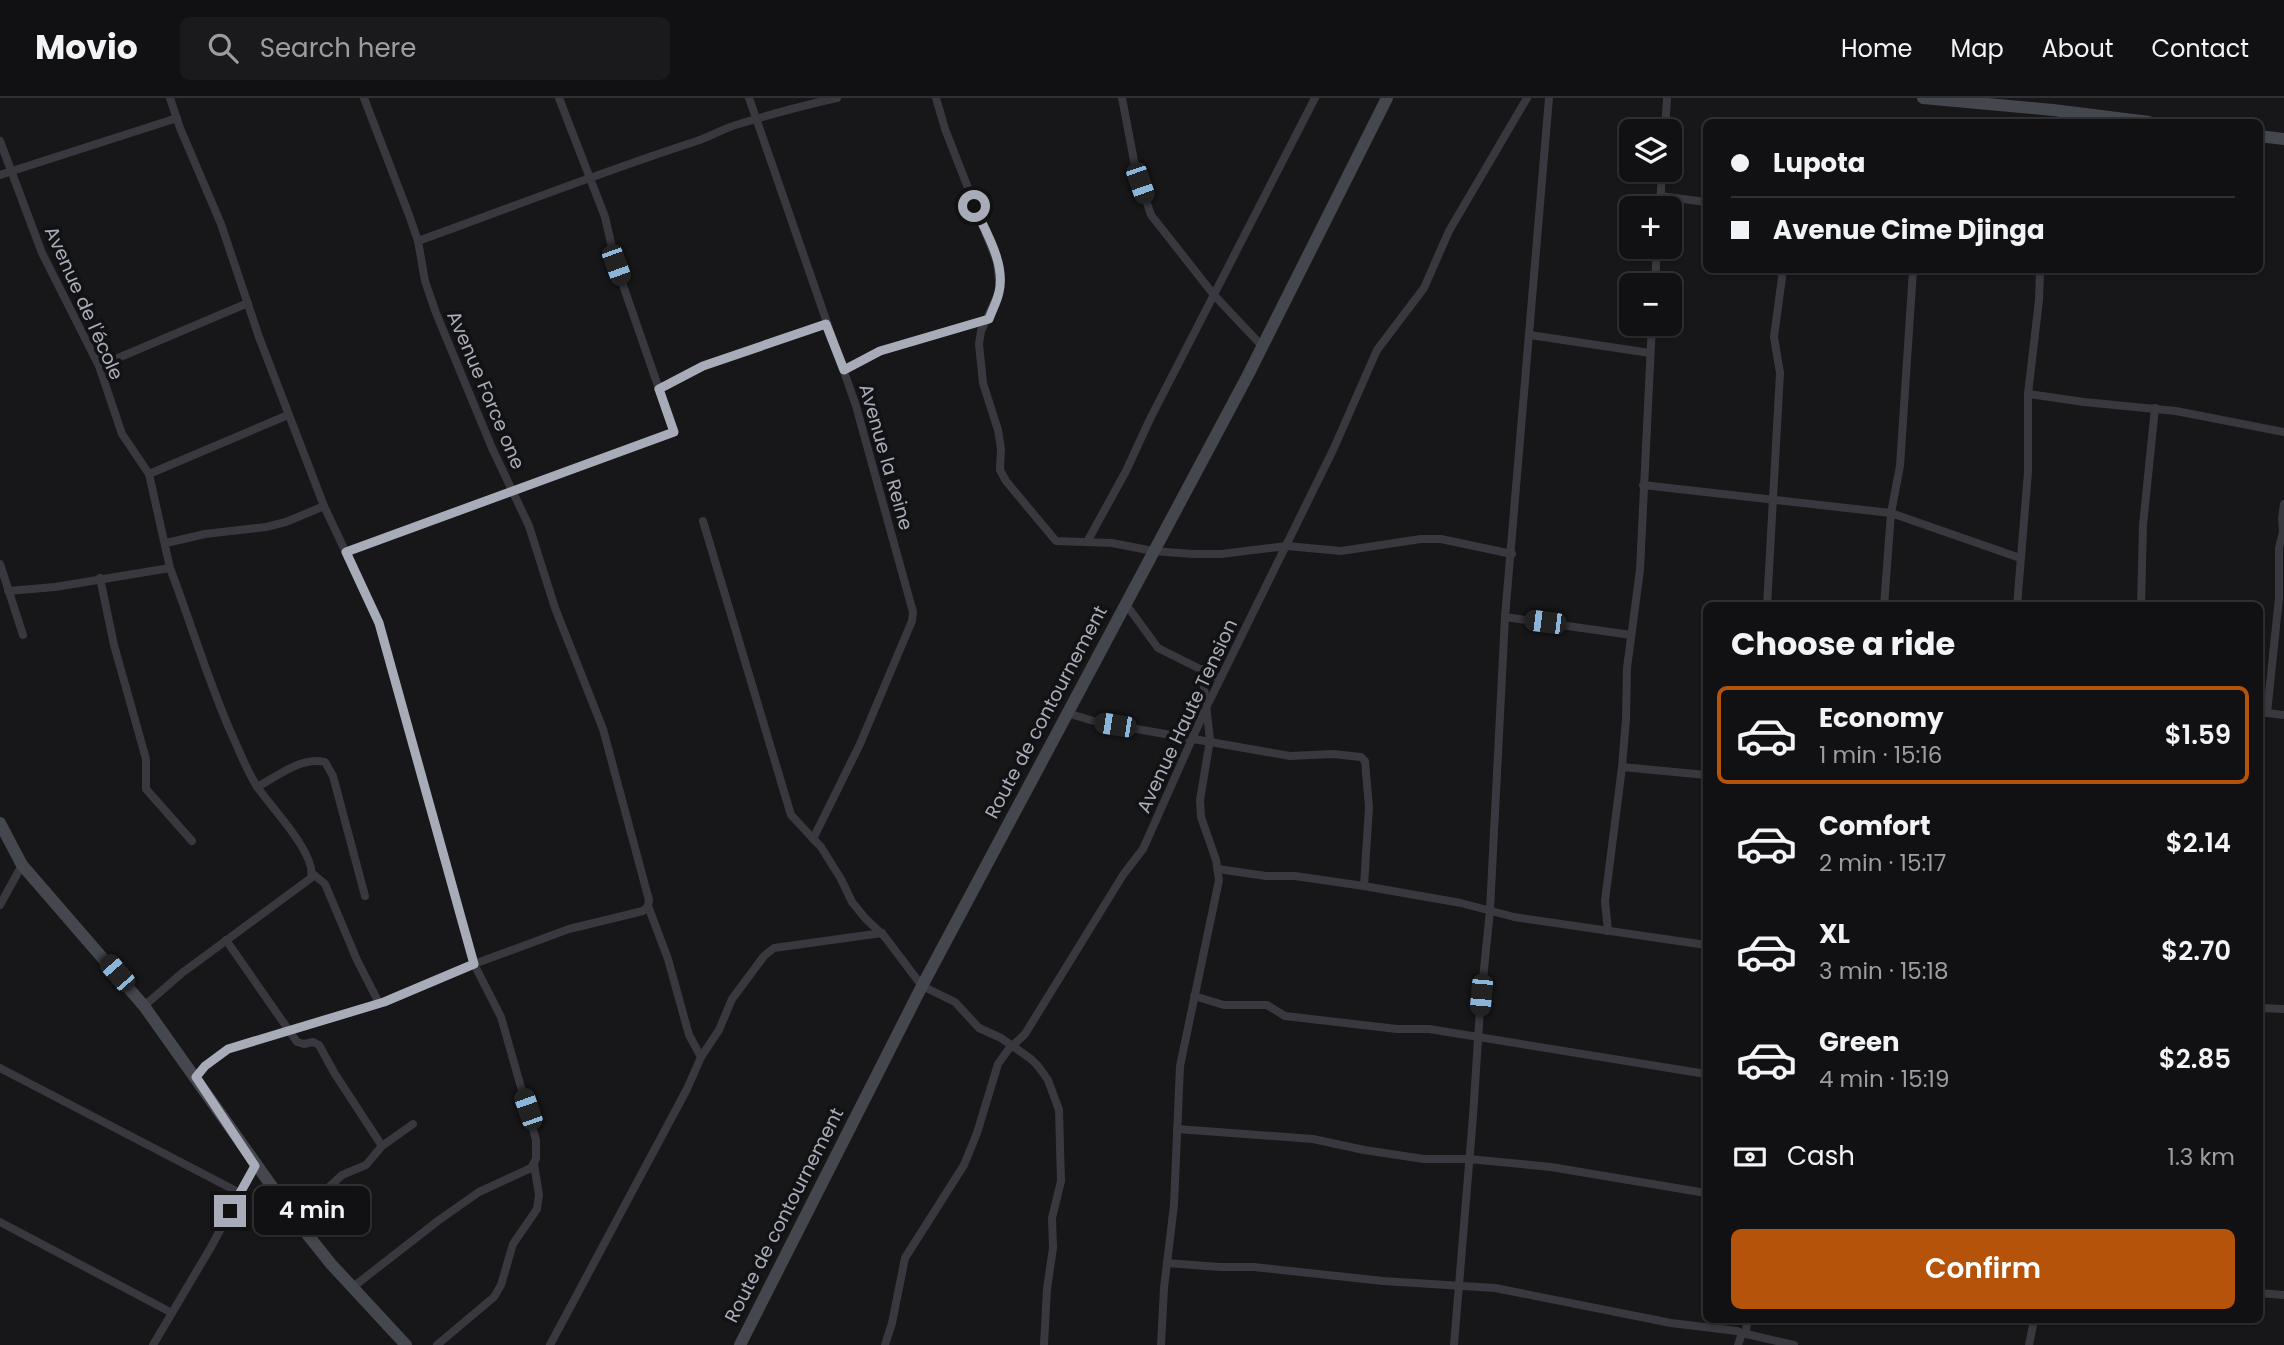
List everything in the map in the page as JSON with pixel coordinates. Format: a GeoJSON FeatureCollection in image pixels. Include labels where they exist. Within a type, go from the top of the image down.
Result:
{"type":"FeatureCollection","features":[{"type":"Feature","properties":{"kind":"street"},"geometry":{"type":"LineString","coordinates":[[170,98],[221,224],[288,415],[324,506],[379,623],[474,964],[501,1017],[536,1140],[534,1164],[538,1181],[537,1209],[513,1244],[501,1285],[494,1297],[437,1345]]}},
{"type":"Feature","properties":{"kind":"street","name":"Avenue Force one"},"geometry":{"type":"LineString","coordinates":[[364,98],[418,241],[425,281],[436,313],[482,426],[529,526],[555,608],[603,729],[637,851],[649,900],[648,906],[668,959],[690,1035],[701,1057]]}},
{"type":"Feature","properties":{"kind":"street"},"geometry":{"type":"LineString","coordinates":[[346,552],[674,432],[610,245],[605,217],[559,98]]}},
{"type":"Feature","properties":{"kind":"street","name":"Avenue la Reine"},"geometry":{"type":"LineString","coordinates":[[749,98],[844,370],[880,488],[913,612],[912,621],[860,744],[813,839]]}},
{"type":"Feature","properties":{"kind":"street"},"geometry":{"type":"LineString","coordinates":[[418,241],[467,225],[589,177],[799,105],[837,98]]}},
{"type":"Feature","properties":{"kind":"street"},"geometry":{"type":"LineString","coordinates":[[936,98],[949,139],[997,262],[1000,290],[980,338],[983,383],[996,420],[1001,449],[1000,470],[1006,481],[1056,541],[1134,546],[1153,551],[1221,554],[1287,546],[1341,551],[1421,539],[1441,539],[1512,554]]}},
{"type":"Feature","properties":{"kind":"street"},"geometry":{"type":"LineString","coordinates":[[1122,98],[1136,171],[1151,215],[1214,295],[1262,346]]}},
{"type":"Feature","properties":{"kind":"street"},"geometry":{"type":"LineString","coordinates":[[1087,542],[1126,471],[1315,98]]}},
{"type":"Feature","properties":{"kind":"street","name":"Route de contournement"},"geometry":{"type":"LineString","coordinates":[[740,1345],[922,986],[1262,346],[1387,98]]}},
{"type":"Feature","properties":{"kind":"street","name":"Avenue Haute Tension"},"geometry":{"type":"LineString","coordinates":[[885,1345],[905,1258],[964,1164],[977,1133],[998,1064],[1025,1034],[1123,875],[1140,855],[1205,709],[1287,546],[1377,351],[1424,288],[1449,231],[1527,98]]}},
{"type":"Feature","properties":{"kind":"street"},"geometry":{"type":"LineString","coordinates":[[1454,1345],[1490,910],[1505,617],[1549,98]]}},
{"type":"Feature","properties":{"kind":"street"},"geometry":{"type":"LineString","coordinates":[[1666,119],[1667,98]]}},
{"type":"Feature","properties":{"kind":"street"},"geometry":{"type":"LineString","coordinates":[[1923,98],[2053,116],[2101,119]]}},
{"type":"Feature","properties":{"kind":"street"},"geometry":{"type":"LineString","coordinates":[[0,175],[177,118]]}},
{"type":"Feature","properties":{"kind":"street"},"geometry":{"type":"LineString","coordinates":[[2263,136],[2284,139]]}},
{"type":"Feature","properties":{"kind":"street","name":"Avenue de l'école"},"geometry":{"type":"LineString","coordinates":[[0,141],[42,253],[99,366],[122,434],[149,474]]}},
{"type":"Feature","properties":{"kind":"street"},"geometry":{"type":"LineString","coordinates":[[1682,199],[1703,202]]}},
{"type":"Feature","properties":{"kind":"street"},"geometry":{"type":"LineString","coordinates":[[1767,602],[1780,373],[1774,337],[1783,273]]}},
{"type":"Feature","properties":{"kind":"street"},"geometry":{"type":"LineString","coordinates":[[1884,602],[1891,513],[1900,466],[1913,273]]}},
{"type":"Feature","properties":{"kind":"street"},"geometry":{"type":"LineString","coordinates":[[2017,602],[2028,472],[2028,394],[2040,273]]}},
{"type":"Feature","properties":{"kind":"street"},"geometry":{"type":"LineString","coordinates":[[99,366],[248,303]]}},
{"type":"Feature","properties":{"kind":"street"},"geometry":{"type":"LineString","coordinates":[[844,370],[880,351],[989,319]]}},
{"type":"Feature","properties":{"kind":"street"},"geometry":{"type":"LineString","coordinates":[[659,389],[703,366],[826,324]]}},
{"type":"Feature","properties":{"kind":"street"},"geometry":{"type":"LineString","coordinates":[[1530,335],[1650,353]]}},
{"type":"Feature","properties":{"kind":"street"},"geometry":{"type":"LineString","coordinates":[[1608,930],[1605,901],[1622,767],[1627,668],[1640,570],[1651,336]]}},
{"type":"Feature","properties":{"kind":"street"},"geometry":{"type":"LineString","coordinates":[[2028,394],[2155,408],[2284,432]]}},
{"type":"Feature","properties":{"kind":"street"},"geometry":{"type":"LineString","coordinates":[[2141,602],[2143,525],[2155,408]]}},
{"type":"Feature","properties":{"kind":"street"},"geometry":{"type":"LineString","coordinates":[[288,415],[149,474],[170,568],[226,721],[257,787],[296,837],[313,874],[325,884],[351,948],[379,1003]]}},
{"type":"Feature","properties":{"kind":"street"},"geometry":{"type":"LineString","coordinates":[[1643,485],[1891,513],[2020,558]]}},
{"type":"Feature","properties":{"kind":"street"},"geometry":{"type":"LineString","coordinates":[[2284,504],[2281,518],[2283,532],[2278,548],[2279,598],[2263,713],[2284,715]]}},
{"type":"Feature","properties":{"kind":"street"},"geometry":{"type":"LineString","coordinates":[[166,543],[205,534],[267,527],[324,506]]}},
{"type":"Feature","properties":{"kind":"street"},"geometry":{"type":"LineString","coordinates":[[703,520],[791,815],[835,869],[852,902],[882,933],[922,986],[955,1002],[979,1028],[1012,1046],[1038,1066],[1048,1080],[1059,1110],[1061,1181],[1052,1218],[1053,1248],[1046,1289],[1044,1345]]}},
{"type":"Feature","properties":{"kind":"street"},"geometry":{"type":"LineString","coordinates":[[8,591],[55,587],[170,568]]}},
{"type":"Feature","properties":{"kind":"street"},"geometry":{"type":"LineString","coordinates":[[1,570],[23,635]]}},
{"type":"Feature","properties":{"kind":"street"},"geometry":{"type":"LineString","coordinates":[[100,578],[114,645],[146,759],[146,789],[192,841]]}},
{"type":"Feature","properties":{"kind":"street"},"geometry":{"type":"LineString","coordinates":[[1125,603],[1158,648],[1220,679]]}},
{"type":"Feature","properties":{"kind":"street"},"geometry":{"type":"LineString","coordinates":[[1505,617],[1631,635]]}},
{"type":"Feature","properties":{"kind":"street"},"geometry":{"type":"LineString","coordinates":[[1161,1345],[1174,1205],[1181,1066],[1218,894],[1218,869],[1201,817],[1200,800],[1210,740],[1202,669]]}},
{"type":"Feature","properties":{"kind":"street"},"geometry":{"type":"LineString","coordinates":[[1068,713],[1097,722],[1290,756],[1334,754],[1363,758],[1369,793],[1364,886]]}},
{"type":"Feature","properties":{"kind":"street"},"geometry":{"type":"LineString","coordinates":[[257,787],[305,761],[325,762],[333,776],[365,896]]}},
{"type":"Feature","properties":{"kind":"street"},"geometry":{"type":"LineString","coordinates":[[1622,767],[1703,775]]}},
{"type":"Feature","properties":{"kind":"street"},"geometry":{"type":"LineString","coordinates":[[0,823],[22,865],[144,1006],[295,1219],[331,1264],[406,1345]]}},
{"type":"Feature","properties":{"kind":"street"},"geometry":{"type":"LineString","coordinates":[[0,905],[22,865]]}},
{"type":"Feature","properties":{"kind":"street"},"geometry":{"type":"LineString","coordinates":[[1218,869],[1364,886],[1514,917],[1703,945]]}},
{"type":"Feature","properties":{"kind":"street"},"geometry":{"type":"LineString","coordinates":[[144,1006],[182,973],[313,874]]}},
{"type":"Feature","properties":{"kind":"street"},"geometry":{"type":"LineString","coordinates":[[196,1077],[205,1066],[228,1049],[379,1003],[569,929],[643,911],[648,906]]}},
{"type":"Feature","properties":{"kind":"street"},"geometry":{"type":"LineString","coordinates":[[550,1345],[687,1089],[701,1057],[719,1030],[732,999],[768,951],[882,933]]}},
{"type":"Feature","properties":{"kind":"street"},"geometry":{"type":"LineString","coordinates":[[226,940],[290,1032],[300,1043],[313,1042],[319,1045],[382,1146]]}},
{"type":"Feature","properties":{"kind":"street"},"geometry":{"type":"LineString","coordinates":[[1194,996],[1224,1005],[1260,1004],[1285,1016],[1397,1029],[1429,1029],[1703,1074]]}},
{"type":"Feature","properties":{"kind":"street"},"geometry":{"type":"LineString","coordinates":[[2263,1008],[2284,1009]]}},
{"type":"Feature","properties":{"kind":"street"},"geometry":{"type":"LineString","coordinates":[[0,1068],[240,1193]]}},
{"type":"Feature","properties":{"kind":"street"},"geometry":{"type":"LineString","coordinates":[[295,1219],[342,1175],[366,1165],[382,1146],[413,1124]]}},
{"type":"Feature","properties":{"kind":"street"},"geometry":{"type":"LineString","coordinates":[[1177,1129],[1313,1139],[1424,1159],[1469,1159],[1550,1167],[1703,1192]]}},
{"type":"Feature","properties":{"kind":"street"},"geometry":{"type":"LineString","coordinates":[[353,1287],[479,1192],[526,1172],[534,1164]]}},
{"type":"Feature","properties":{"kind":"street"},"geometry":{"type":"LineString","coordinates":[[153,1345],[255,1166]]}},
{"type":"Feature","properties":{"kind":"street"},"geometry":{"type":"LineString","coordinates":[[0,1222],[172,1313]]}},
{"type":"Feature","properties":{"kind":"street"},"geometry":{"type":"LineString","coordinates":[[1167,1263],[1220,1268],[1254,1267],[1383,1281],[1459,1285],[1545,1296],[1598,1310],[1744,1333],[1794,1345]]}},
{"type":"Feature","properties":{"kind":"street"},"geometry":{"type":"LineString","coordinates":[[2263,1293],[2284,1295]]}},
{"type":"Feature","properties":{"kind":"street"},"geometry":{"type":"LineString","coordinates":[[1738,1345],[1746,1323]]}},
{"type":"Feature","properties":{"kind":"street"},"geometry":{"type":"LineString","coordinates":[[2029,1345],[2033,1323]]}},
{"type":"Feature","properties":{"kind":"route"},"geometry":{"type":"LineString","coordinates":[[230,1211],[255,1166],[196,1077],[205,1066],[228,1049],[384,1002],[474,964],[379,623],[346,552],[674,432],[659,389],[703,366],[826,324],[844,370],[888,348],[924,340],[989,319],[1000,290],[1000,281],[993,247],[974,206]]}}]}
